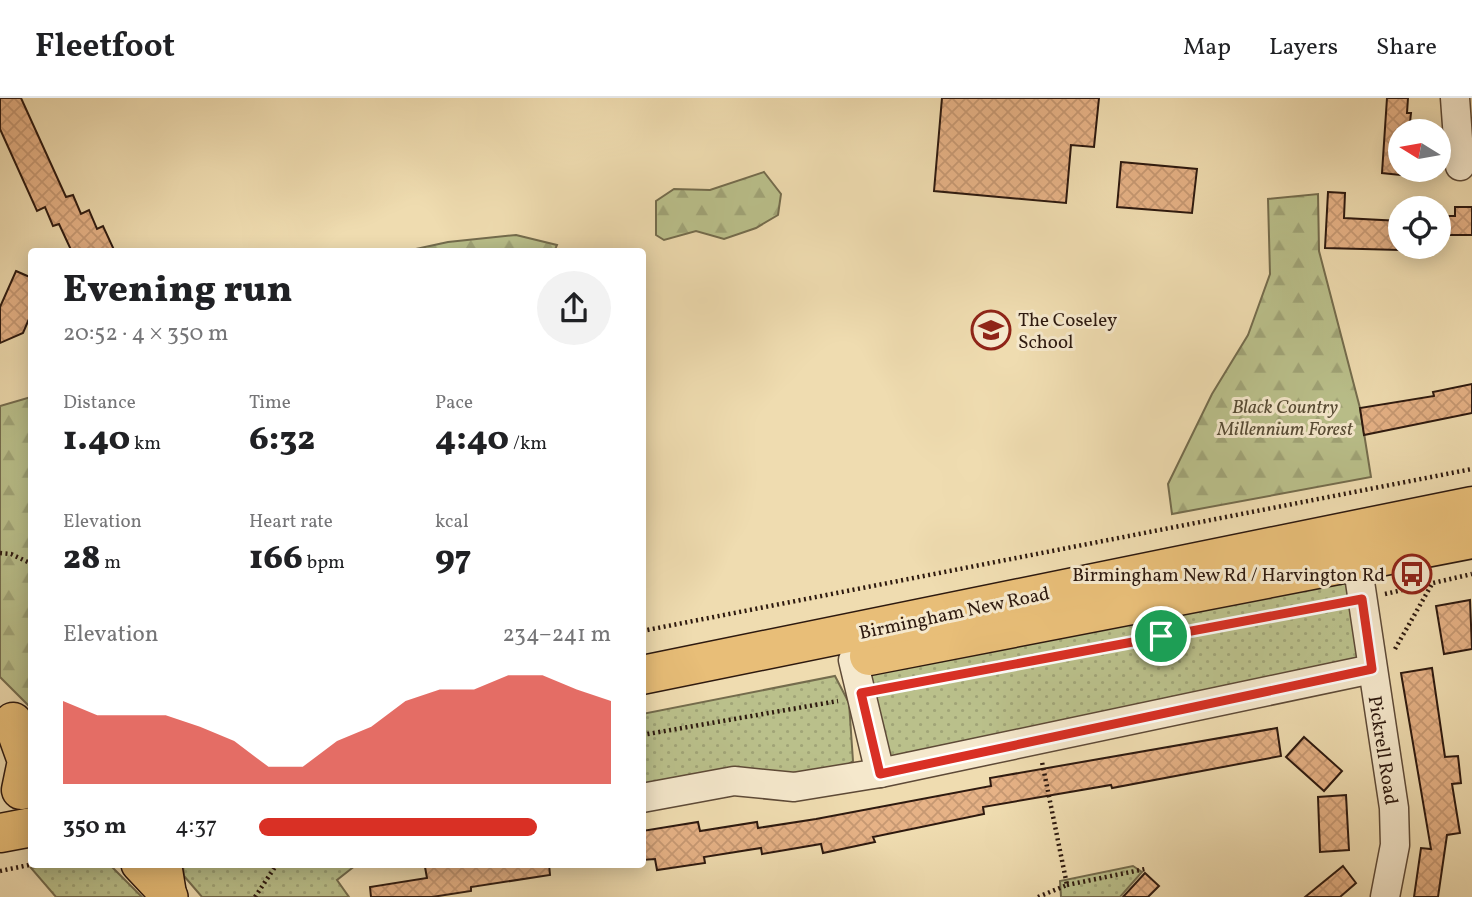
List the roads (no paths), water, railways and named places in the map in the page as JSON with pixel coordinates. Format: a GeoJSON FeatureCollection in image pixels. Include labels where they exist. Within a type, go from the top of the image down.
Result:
{"type":"FeatureCollection","features":[{"type":"Feature","properties":{"kind":"highway","name":"Birmingham New Road"},"geometry":{"type":"LineString","coordinates":[[646,702],[857,676],[1354,546],[1472,506]]}},
{"type":"Feature","properties":{"kind":"highway","name":"Birmingham New Road"},"geometry":{"type":"LineString","coordinates":[[646,675],[1354,546],[1472,539]]}},
{"type":"Feature","properties":{"kind":"highway"},"geometry":{"type":"LineString","coordinates":[[15,724],[27,761],[17,791]]}},
{"type":"Feature","properties":{"kind":"highway"},"geometry":{"type":"LineString","coordinates":[[0,833],[28,828]]}},
{"type":"Feature","properties":{"kind":"main road"},"geometry":{"type":"LineString","coordinates":[[144,868],[166,885]]}},
{"type":"Feature","properties":{"kind":"street"},"geometry":{"type":"LineString","coordinates":[[1455,98],[1463,150]]}},
{"type":"Feature","properties":{"kind":"street","name":"Pickrell Road"},"geometry":{"type":"LineString","coordinates":[[1354,546],[1394,808],[1395,845],[1385,897]]}},
{"type":"Feature","properties":{"kind":"street"},"geometry":{"type":"LineString","coordinates":[[646,797],[734,781],[794,787],[880,774],[1372,669]]}},
{"type":"Feature","properties":{"kind":"street"},"geometry":{"type":"LineString","coordinates":[[857,676],[880,774]]}},
{"type":"Feature","properties":{"kind":"place","name":"The Coseley School"},"geometry":{"type":"Point","coordinates":[991,330]}},
{"type":"Feature","properties":{"kind":"place","name":"Birmingham New Rd / Harvington Rd"},"geometry":{"type":"Point","coordinates":[1412,574]}},
{"type":"Feature","properties":{"kind":"park label","name":"Black Country Millennium Forest"},"geometry":{"type":"Point","coordinates":[1285,417]}}]}
